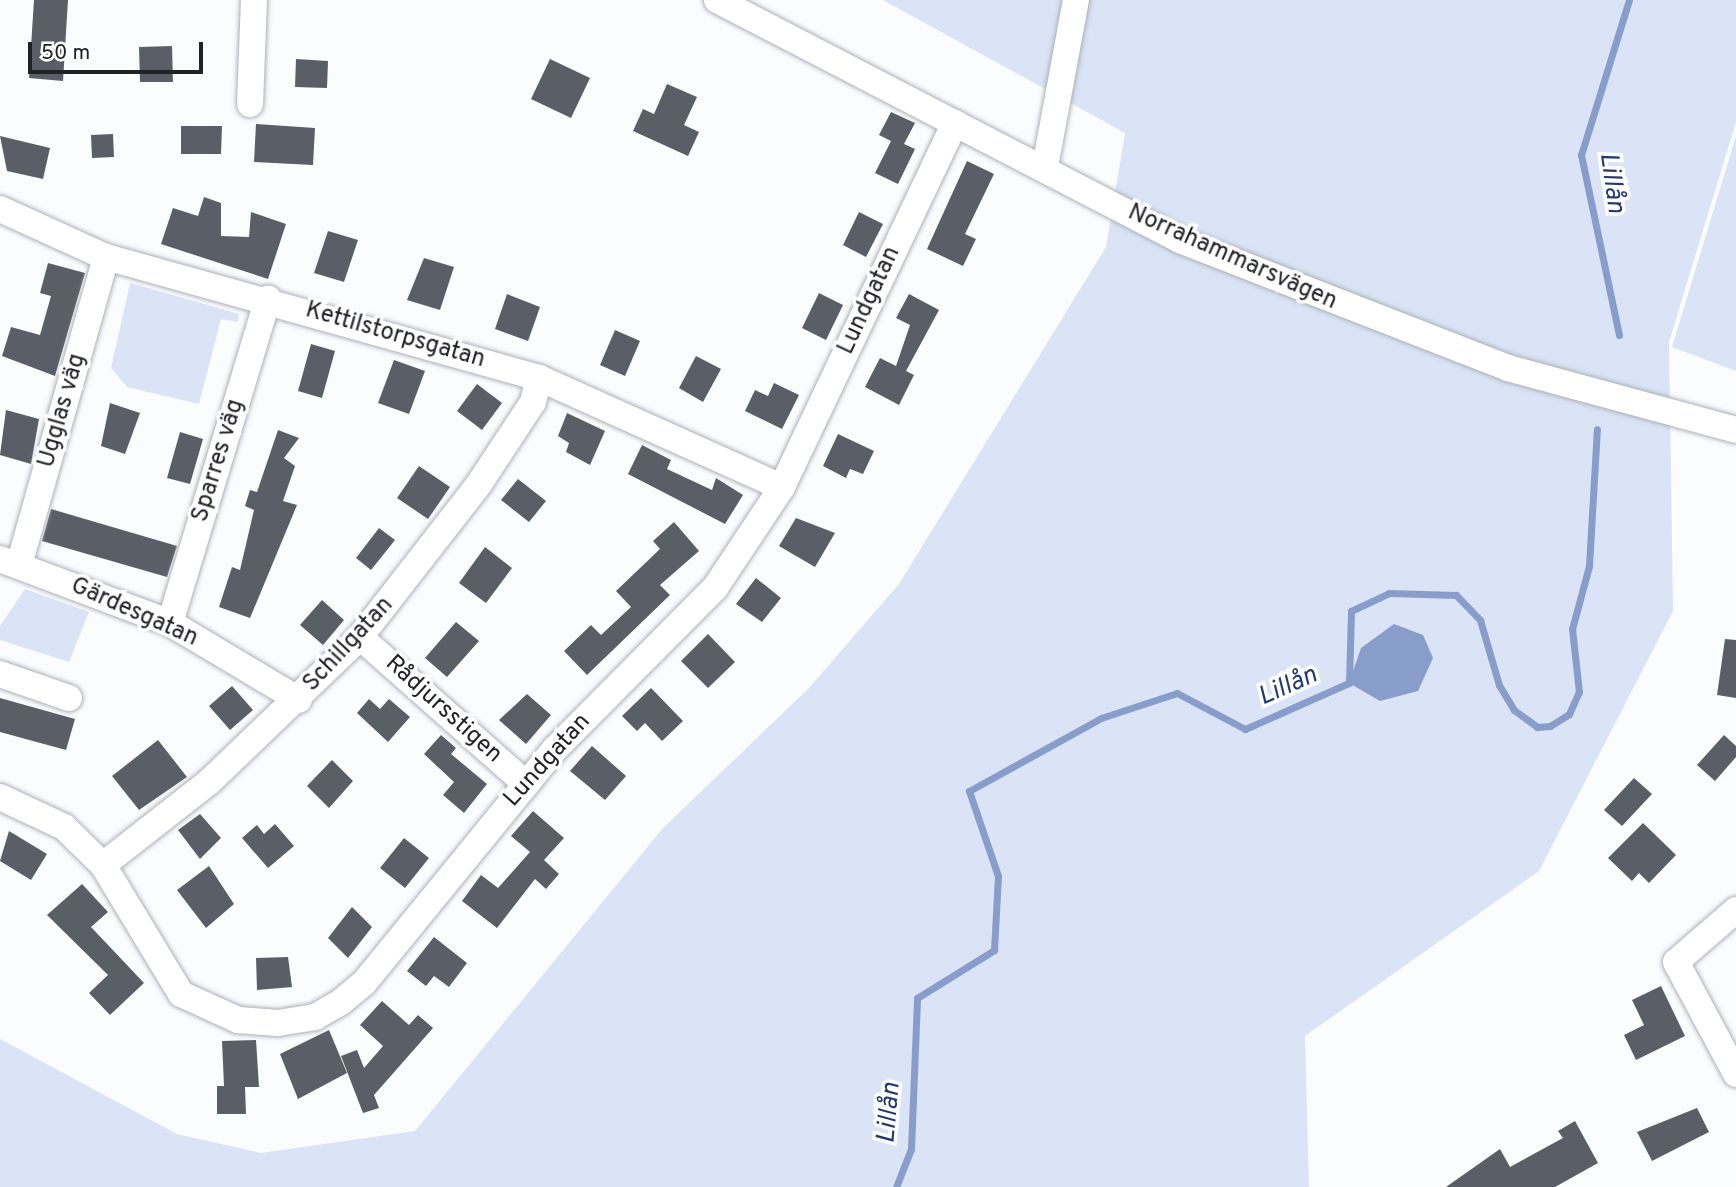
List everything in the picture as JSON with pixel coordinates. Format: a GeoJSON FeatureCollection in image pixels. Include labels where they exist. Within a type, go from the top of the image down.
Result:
{"type":"FeatureCollection","features":[{"type":"Feature","properties":{"kind":"street"},"geometry":{"type":"LineString","coordinates":[[250,104],[254,0]]}},
{"type":"Feature","properties":{"kind":"street","name":"Norrahammarsvägen"},"geometry":{"type":"LineString","coordinates":[[717,0],[1045,167],[1180,240],[1360,315],[1507,368],[1736,430]]}},
{"type":"Feature","properties":{"kind":"street"},"geometry":{"type":"LineString","coordinates":[[1045,167],[1076,0]]}},
{"type":"Feature","properties":{"kind":"street","name":"Lundgatan"},"geometry":{"type":"LineString","coordinates":[[0,797],[64,827],[103,865],[181,994],[238,1020],[315,1017],[364,983],[526,784],[715,588],[782,487],[955,123]]}},
{"type":"Feature","properties":{"kind":"street","name":"Kettilstorpsgatan"},"geometry":{"type":"LineString","coordinates":[[0,209],[106,257],[268,298],[539,378],[782,487]]}},
{"type":"Feature","properties":{"kind":"street","name":"Ugglas väg"},"geometry":{"type":"LineString","coordinates":[[10,562],[106,257]]}},
{"type":"Feature","properties":{"kind":"street","name":"Sparres väg"},"geometry":{"type":"LineString","coordinates":[[170,624],[268,298]]}},
{"type":"Feature","properties":{"kind":"street","name":"Schillgatan"},"geometry":{"type":"LineString","coordinates":[[103,865],[299,700],[360,637],[479,484],[533,402],[539,378]]}},
{"type":"Feature","properties":{"kind":"street","name":"Gärdesgatan"},"geometry":{"type":"LineString","coordinates":[[10,562],[170,624],[299,700]]}},
{"type":"Feature","properties":{"kind":"street","name":"Rådjursstigen"},"geometry":{"type":"LineString","coordinates":[[360,637],[526,784]]}},
{"type":"Feature","properties":{"kind":"street"},"geometry":{"type":"LineString","coordinates":[[0,674],[69,698]]}},
{"type":"Feature","properties":{"kind":"street"},"geometry":{"type":"LineString","coordinates":[[1736,910],[1676,962],[1736,1074]]}},
{"type":"Feature","properties":{"kind":"shaded area"},"geometry":{"type":"Polygon","coordinates":[[[883,0],[1736,0],[1736,122],[1669,342],[1673,611],[1539,871],[1305,1036],[1309,1187],[0,1187],[0,1039],[177,1134],[261,1153],[415,1131],[663,828],[809,688],[899,584],[1106,247],[1125,133],[883,0]]]}},
{"type":"Feature","properties":{"kind":"shaded area"},"geometry":{"type":"Polygon","coordinates":[[[1736,136],[1736,371],[1672,347],[1736,136]]]}},
{"type":"Feature","properties":{"kind":"shaded area"},"geometry":{"type":"Polygon","coordinates":[[[130,283],[239,314],[238,322],[221,319],[199,404],[127,387],[111,368],[130,283]]]}},
{"type":"Feature","properties":{"kind":"shaded area"},"geometry":{"type":"Polygon","coordinates":[[[25,589],[89,612],[69,662],[0,640],[0,626],[25,589]]]}},
{"type":"Feature","properties":{"kind":"water"},"geometry":{"type":"Polygon","coordinates":[[[1394,624],[1423,635],[1433,658],[1418,691],[1380,701],[1349,683],[1361,648],[1394,624]]]}},
{"type":"Feature","properties":{"kind":"building"},"geometry":{"type":"Polygon","coordinates":[[[34,0],[68,0],[63,81],[29,78],[34,0]]]}},
{"type":"Feature","properties":{"kind":"building"},"geometry":{"type":"Polygon","coordinates":[[[172,46],[173,82],[140,82],[139,47],[172,46]]]}},
{"type":"Feature","properties":{"kind":"building"},"geometry":{"type":"Polygon","coordinates":[[[296,59],[328,61],[327,88],[295,87],[296,59]]]}},
{"type":"Feature","properties":{"kind":"building"},"geometry":{"type":"Polygon","coordinates":[[[550,59],[590,78],[571,118],[531,99],[550,59]]]}},
{"type":"Feature","properties":{"kind":"building"},"geometry":{"type":"Polygon","coordinates":[[[667,84],[697,97],[684,125],[699,132],[688,156],[633,131],[643,109],[654,114],[667,84]]]}},
{"type":"Feature","properties":{"kind":"building"},"geometry":{"type":"Polygon","coordinates":[[[891,112],[915,123],[904,144],[915,149],[898,184],[875,173],[891,141],[879,135],[891,112]]]}},
{"type":"Feature","properties":{"kind":"building"},"geometry":{"type":"Polygon","coordinates":[[[256,124],[315,128],[313,165],[254,162],[256,124]]]}},
{"type":"Feature","properties":{"kind":"building"},"geometry":{"type":"Polygon","coordinates":[[[181,126],[222,126],[221,154],[181,154],[181,126]]]}},
{"type":"Feature","properties":{"kind":"building"},"geometry":{"type":"Polygon","coordinates":[[[113,134],[114,157],[92,158],[91,135],[113,134]]]}},
{"type":"Feature","properties":{"kind":"building"},"geometry":{"type":"Polygon","coordinates":[[[0,136],[50,148],[43,179],[7,171],[0,136]]]}},
{"type":"Feature","properties":{"kind":"building"},"geometry":{"type":"Polygon","coordinates":[[[967,161],[994,174],[965,234],[976,239],[963,266],[927,249],[967,161]]]}},
{"type":"Feature","properties":{"kind":"building"},"geometry":{"type":"Polygon","coordinates":[[[204,197],[221,203],[221,236],[249,237],[251,212],[286,224],[268,279],[161,244],[173,208],[198,216],[204,197]]]}},
{"type":"Feature","properties":{"kind":"building"},"geometry":{"type":"Polygon","coordinates":[[[859,212],[883,224],[866,257],[843,245],[859,212]]]}},
{"type":"Feature","properties":{"kind":"building"},"geometry":{"type":"Polygon","coordinates":[[[328,231],[358,240],[344,282],[314,273],[328,231]]]}},
{"type":"Feature","properties":{"kind":"building"},"geometry":{"type":"Polygon","coordinates":[[[424,258],[454,267],[440,310],[407,300],[424,258]]]}},
{"type":"Feature","properties":{"kind":"building"},"geometry":{"type":"Polygon","coordinates":[[[48,263],[85,273],[55,376],[2,356],[11,327],[40,335],[51,296],[40,293],[48,263]]]}},
{"type":"Feature","properties":{"kind":"building"},"geometry":{"type":"Polygon","coordinates":[[[819,293],[843,305],[826,340],[802,328],[819,293]]]}},
{"type":"Feature","properties":{"kind":"building"},"geometry":{"type":"Polygon","coordinates":[[[507,294],[540,307],[528,341],[495,329],[507,294]]]}},
{"type":"Feature","properties":{"kind":"building"},"geometry":{"type":"Polygon","coordinates":[[[909,294],[939,310],[906,371],[914,375],[899,405],[865,387],[880,358],[896,366],[910,325],[896,318],[909,294]]]}},
{"type":"Feature","properties":{"kind":"building"},"geometry":{"type":"Polygon","coordinates":[[[615,330],[640,341],[625,376],[600,365],[615,330]]]}},
{"type":"Feature","properties":{"kind":"building"},"geometry":{"type":"Polygon","coordinates":[[[311,344],[335,351],[322,398],[298,391],[311,344]]]}},
{"type":"Feature","properties":{"kind":"building"},"geometry":{"type":"Polygon","coordinates":[[[696,356],[721,369],[703,402],[679,388],[696,356]]]}},
{"type":"Feature","properties":{"kind":"building"},"geometry":{"type":"Polygon","coordinates":[[[394,360],[425,371],[409,414],[378,403],[394,360]]]}},
{"type":"Feature","properties":{"kind":"building"},"geometry":{"type":"Polygon","coordinates":[[[774,383],[799,395],[782,429],[745,411],[755,390],[768,396],[774,383]]]}},
{"type":"Feature","properties":{"kind":"building"},"geometry":{"type":"Polygon","coordinates":[[[477,384],[502,403],[482,430],[457,411],[477,384]]]}},
{"type":"Feature","properties":{"kind":"building"},"geometry":{"type":"Polygon","coordinates":[[[110,403],[140,413],[125,454],[101,446],[110,403]]]}},
{"type":"Feature","properties":{"kind":"building"},"geometry":{"type":"Polygon","coordinates":[[[6,410],[39,419],[31,464],[0,455],[6,410]]]}},
{"type":"Feature","properties":{"kind":"building"},"geometry":{"type":"Polygon","coordinates":[[[567,413],[605,431],[590,465],[566,452],[569,443],[558,436],[567,413]]]}},
{"type":"Feature","properties":{"kind":"building"},"geometry":{"type":"Polygon","coordinates":[[[278,430],[299,438],[284,458],[295,466],[283,501],[297,505],[250,618],[219,607],[232,567],[240,570],[254,510],[245,506],[250,490],[257,492],[278,430]]]}},
{"type":"Feature","properties":{"kind":"building"},"geometry":{"type":"Polygon","coordinates":[[[180,432],[203,439],[190,484],[167,478],[180,432]]]}},
{"type":"Feature","properties":{"kind":"building"},"geometry":{"type":"Polygon","coordinates":[[[838,434],[874,451],[863,474],[850,469],[846,478],[823,466],[838,434]]]}},
{"type":"Feature","properties":{"kind":"building"},"geometry":{"type":"Polygon","coordinates":[[[642,445],[671,460],[667,469],[712,490],[716,478],[743,495],[725,524],[628,474],[642,445]]]}},
{"type":"Feature","properties":{"kind":"building"},"geometry":{"type":"Polygon","coordinates":[[[419,466],[450,487],[428,519],[397,498],[419,466]]]}},
{"type":"Feature","properties":{"kind":"building"},"geometry":{"type":"Polygon","coordinates":[[[518,479],[546,501],[529,522],[501,500],[518,479]]]}},
{"type":"Feature","properties":{"kind":"building"},"geometry":{"type":"Polygon","coordinates":[[[51,509],[177,546],[167,577],[42,541],[51,509]]]}},
{"type":"Feature","properties":{"kind":"building"},"geometry":{"type":"Polygon","coordinates":[[[796,518],[835,533],[815,567],[779,546],[796,518]]]}},
{"type":"Feature","properties":{"kind":"building"},"geometry":{"type":"Polygon","coordinates":[[[674,522],[699,551],[660,585],[670,595],[587,675],[564,651],[591,625],[601,635],[631,607],[616,591],[660,549],[653,541],[674,522]]]}},
{"type":"Feature","properties":{"kind":"building"},"geometry":{"type":"Polygon","coordinates":[[[379,528],[395,540],[371,570],[356,558],[379,528]]]}},
{"type":"Feature","properties":{"kind":"building"},"geometry":{"type":"Polygon","coordinates":[[[485,547],[512,568],[486,603],[459,583],[485,547]]]}},
{"type":"Feature","properties":{"kind":"building"},"geometry":{"type":"Polygon","coordinates":[[[756,578],[781,598],[762,622],[736,604],[756,578]]]}},
{"type":"Feature","properties":{"kind":"building"},"geometry":{"type":"Polygon","coordinates":[[[322,600],[344,620],[323,645],[300,625],[322,600]]]}},
{"type":"Feature","properties":{"kind":"building"},"geometry":{"type":"Polygon","coordinates":[[[456,622],[479,641],[447,677],[425,658],[456,622]]]}},
{"type":"Feature","properties":{"kind":"building"},"geometry":{"type":"Polygon","coordinates":[[[708,634],[735,662],[708,688],[681,661],[708,634]]]}},
{"type":"Feature","properties":{"kind":"building"},"geometry":{"type":"Polygon","coordinates":[[[1725,639],[1736,640],[1736,698],[1717,695],[1725,639]]]}},
{"type":"Feature","properties":{"kind":"building"},"geometry":{"type":"Polygon","coordinates":[[[232,686],[253,710],[230,730],[209,706],[232,686]]]}},
{"type":"Feature","properties":{"kind":"building"},"geometry":{"type":"Polygon","coordinates":[[[651,688],[683,721],[662,741],[645,723],[637,731],[622,716],[651,688]]]}},
{"type":"Feature","properties":{"kind":"building"},"geometry":{"type":"Polygon","coordinates":[[[527,694],[551,715],[526,744],[499,720],[527,694]]]}},
{"type":"Feature","properties":{"kind":"building"},"geometry":{"type":"Polygon","coordinates":[[[0,698],[75,719],[66,750],[0,732],[0,698]]]}},
{"type":"Feature","properties":{"kind":"building"},"geometry":{"type":"Polygon","coordinates":[[[369,699],[380,709],[389,699],[410,717],[388,742],[357,713],[369,699]]]}},
{"type":"Feature","properties":{"kind":"building"},"geometry":{"type":"Polygon","coordinates":[[[441,735],[456,748],[451,754],[487,784],[464,813],[443,795],[454,782],[424,754],[441,735]]]}},
{"type":"Feature","properties":{"kind":"building"},"geometry":{"type":"Polygon","coordinates":[[[1724,735],[1736,746],[1736,757],[1715,781],[1697,765],[1724,735]]]}},
{"type":"Feature","properties":{"kind":"building"},"geometry":{"type":"Polygon","coordinates":[[[158,740],[187,777],[139,810],[112,776],[158,740]]]}},
{"type":"Feature","properties":{"kind":"building"},"geometry":{"type":"Polygon","coordinates":[[[592,746],[626,776],[605,800],[570,771],[592,746]]]}},
{"type":"Feature","properties":{"kind":"building"},"geometry":{"type":"Polygon","coordinates":[[[332,760],[353,781],[329,808],[307,786],[332,760]]]}},
{"type":"Feature","properties":{"kind":"building"},"geometry":{"type":"Polygon","coordinates":[[[1634,778],[1652,794],[1622,826],[1604,810],[1634,778]]]}},
{"type":"Feature","properties":{"kind":"building"},"geometry":{"type":"Polygon","coordinates":[[[533,811],[564,838],[544,860],[559,874],[546,889],[535,879],[497,928],[462,901],[481,875],[498,888],[530,852],[511,836],[533,811]]]}},
{"type":"Feature","properties":{"kind":"building"},"geometry":{"type":"Polygon","coordinates":[[[200,814],[221,838],[200,859],[178,830],[200,814]]]}},
{"type":"Feature","properties":{"kind":"building"},"geometry":{"type":"Polygon","coordinates":[[[1643,823],[1676,855],[1649,883],[1639,873],[1632,881],[1608,858],[1643,823]]]}},
{"type":"Feature","properties":{"kind":"building"},"geometry":{"type":"Polygon","coordinates":[[[275,824],[294,846],[268,868],[242,838],[257,825],[264,834],[275,824]]]}},
{"type":"Feature","properties":{"kind":"building"},"geometry":{"type":"Polygon","coordinates":[[[9,831],[47,854],[31,880],[0,861],[9,831]]]}},
{"type":"Feature","properties":{"kind":"building"},"geometry":{"type":"Polygon","coordinates":[[[404,838],[429,858],[405,888],[380,868],[404,838]]]}},
{"type":"Feature","properties":{"kind":"building"},"geometry":{"type":"Polygon","coordinates":[[[209,866],[234,904],[206,928],[177,890],[209,866]]]}},
{"type":"Feature","properties":{"kind":"building"},"geometry":{"type":"Polygon","coordinates":[[[82,884],[108,912],[91,927],[144,983],[110,1015],[89,993],[108,975],[47,915],[82,884]]]}},
{"type":"Feature","properties":{"kind":"building"},"geometry":{"type":"Polygon","coordinates":[[[352,907],[372,927],[348,958],[328,938],[352,907]]]}},
{"type":"Feature","properties":{"kind":"building"},"geometry":{"type":"Polygon","coordinates":[[[434,937],[467,963],[449,987],[434,976],[426,986],[407,971],[434,937]]]}},
{"type":"Feature","properties":{"kind":"building"},"geometry":{"type":"Polygon","coordinates":[[[288,957],[292,987],[257,990],[256,958],[288,957]]]}},
{"type":"Feature","properties":{"kind":"building"},"geometry":{"type":"Polygon","coordinates":[[[1661,986],[1685,1036],[1636,1060],[1624,1035],[1644,1025],[1632,1000],[1661,986]]]}},
{"type":"Feature","properties":{"kind":"building"},"geometry":{"type":"Polygon","coordinates":[[[382,1001],[409,1025],[418,1015],[433,1028],[374,1095],[379,1108],[363,1113],[341,1056],[357,1050],[364,1068],[383,1046],[360,1025],[382,1001]]]}},
{"type":"Feature","properties":{"kind":"building"},"geometry":{"type":"Polygon","coordinates":[[[329,1030],[347,1073],[298,1099],[280,1054],[329,1030]]]}},
{"type":"Feature","properties":{"kind":"building"},"geometry":{"type":"Polygon","coordinates":[[[256,1040],[259,1087],[245,1087],[246,1114],[217,1114],[217,1086],[224,1086],[222,1041],[256,1040]]]}},
{"type":"Feature","properties":{"kind":"building"},"geometry":{"type":"Polygon","coordinates":[[[1697,1108],[1709,1132],[1652,1161],[1637,1132],[1697,1108]]]}},
{"type":"Feature","properties":{"kind":"building"},"geometry":{"type":"Polygon","coordinates":[[[1575,1121],[1598,1163],[1555,1187],[1446,1187],[1500,1149],[1510,1167],[1563,1138],[1558,1131],[1575,1121]]]}},
{"type":"Feature","properties":{"kind":"waterway","name":"Lillån"},"geometry":{"type":"LineString","coordinates":[[1619,335],[1581,155],[1629,0]]}},
{"type":"Feature","properties":{"kind":"waterway","name":"Lillån"},"geometry":{"type":"LineString","coordinates":[[896,1187],[911,1149],[917,998],[994,950],[998,876],[969,791],[1101,718],[1177,693],[1245,729],[1349,683],[1351,611],[1389,593],[1456,595],[1480,620],[1499,685],[1514,710],[1537,727],[1550,726],[1569,714],[1579,692],[1572,629],[1589,566],[1597,429]]}}]}
